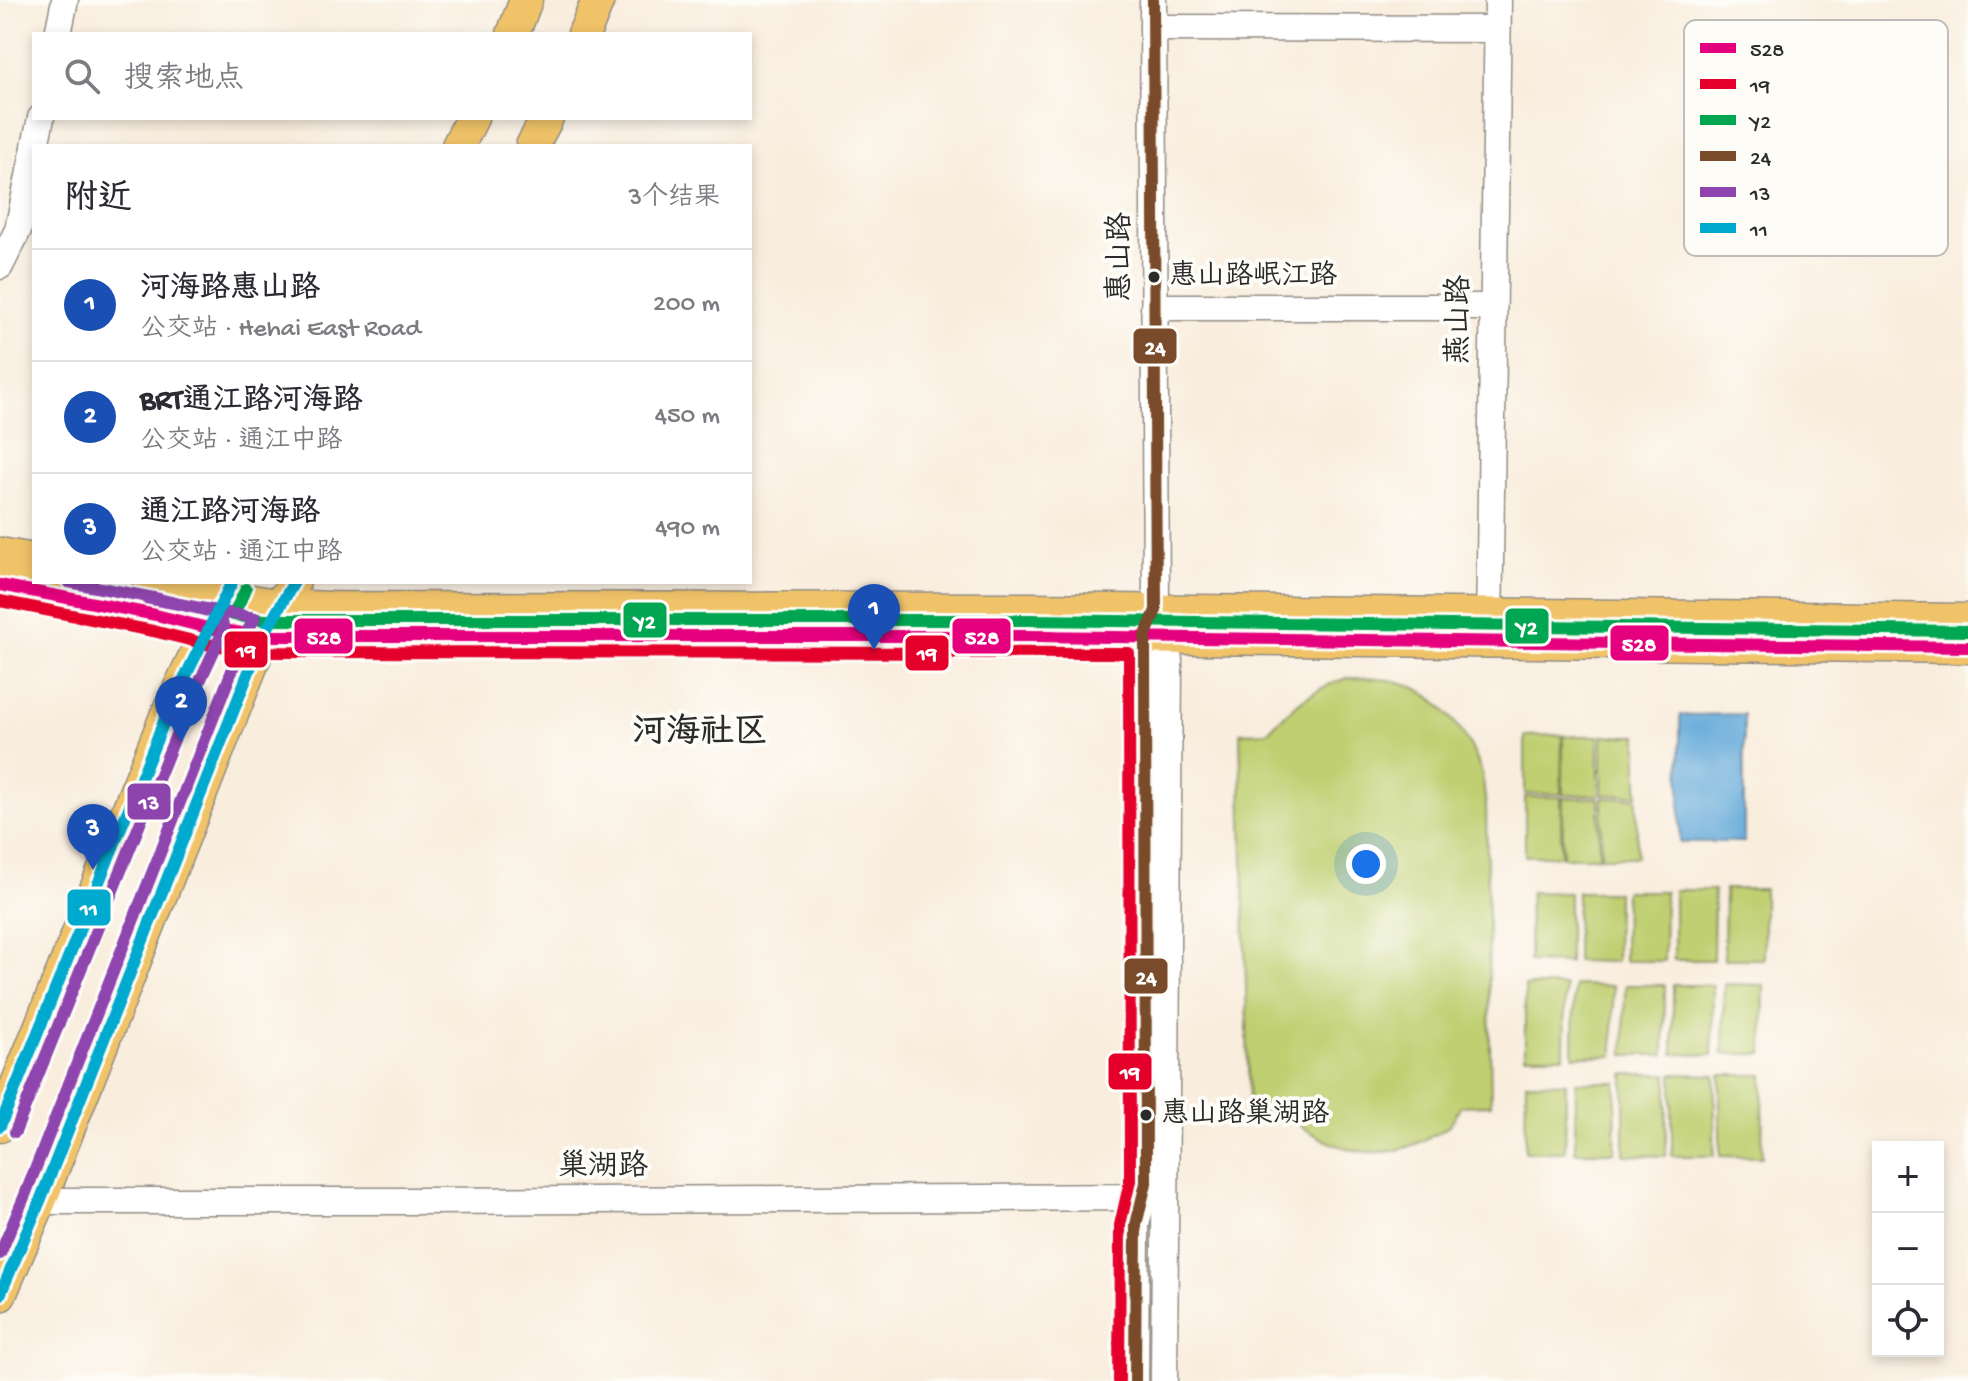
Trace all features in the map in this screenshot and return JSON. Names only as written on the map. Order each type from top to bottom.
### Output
[{"type":"main road","points":[[514,32],[526,0]]},
{"type":"main road","points":[[585,32],[598,0]]},
{"type":"main road","points":[[459,144],[471,120]]},
{"type":"main road","points":[[533,144],[546,120]]},
{"type":"main road","points":[[0,554],[32,560]]},
{"type":"main road","points":[[172,584],[287,594],[333,608],[1156,628]]},
{"type":"main road","points":[[0,585],[208,628],[263,636],[1489,628],[1968,620]]},
{"type":"main road","points":[[0,1126],[167,714],[228,589]]},
{"type":"main road","points":[[0,1295],[263,636],[287,594]]},
{"type":"main road","points":[[1489,628],[1968,647]]},
{"type":"street","points":[[58,32],[65,0]]},
{"type":"street","name":"惠山路","points":[[1153,0],[1156,628],[1146,1183],[1154,1197],[1164,1381]]},
{"type":"street","name":"燕山路","points":[[1489,628],[1498,0]]},
{"type":"street","points":[[1153,28],[1497,29]]},
{"type":"street","points":[[36,144],[41,120]]},
{"type":"street","points":[[0,266],[18,230],[32,163]]},
{"type":"street","points":[[1154,307],[1493,307]]},
{"type":"street","name":"惠山路","points":[[1135,1381],[1136,1225],[1154,1197]]},
{"type":"street","name":"巢湖路","points":[[40,1201],[1154,1197]]},
{"type":"green space","points":[[1347,678],[1403,683],[1416,688],[1441,707],[1462,732],[1477,760],[1486,805],[1491,1105],[1461,1106],[1441,1131],[1401,1149],[1383,1152],[1365,1152],[1330,1142],[1282,1112],[1249,1113],[1240,733],[1268,732],[1303,699]]},
{"type":"green space","points":[[1562,735],[1561,794],[1525,794],[1525,736]]},
{"type":"green space","points":[[1563,736],[1599,736],[1599,795],[1563,795]]},
{"type":"green space","points":[[1602,736],[1638,736],[1638,795],[1602,795]]},
{"type":"green space","points":[[1525,797],[1561,797],[1561,856],[1525,856]]},
{"type":"green space","points":[[1563,798],[1599,798],[1599,857],[1563,857]]},
{"type":"green space","points":[[1602,798],[1637,798],[1637,857],[1601,857]]},
{"type":"green space","points":[[1725,889],[1764,889],[1764,959],[1724,959]]},
{"type":"green space","points":[[1674,890],[1714,890],[1713,960],[1674,960]]},
{"type":"green space","points":[[1625,891],[1665,891],[1664,961],[1624,961]]},
{"type":"green space","points":[[1530,892],[1569,893],[1569,963],[1529,962]]},
{"type":"green space","points":[[1577,892],[1617,892],[1616,962],[1576,961]]},
{"type":"green space","points":[[1724,984],[1764,985],[1763,1054],[1723,1054]]},
{"type":"green space","points":[[1574,985],[1613,986],[1613,1056],[1573,1056]]},
{"type":"green space","points":[[1625,985],[1665,985],[1664,1055],[1624,1055]]},
{"type":"green space","points":[[1673,985],[1713,985],[1712,1055],[1673,1054]]},
{"type":"green space","points":[[1525,986],[1565,986],[1564,1056],[1525,1056]]},
{"type":"green space","points":[[1624,1074],[1667,1074],[1666,1156],[1624,1155]]},
{"type":"green space","points":[[1672,1074],[1715,1075],[1714,1156],[1672,1156]]},
{"type":"green space","points":[[1720,1075],[1763,1075],[1762,1157],[1720,1156]]},
{"type":"green space","points":[[1526,1082],[1566,1083],[1565,1152],[1525,1152]]},
{"type":"green space","points":[[1576,1082],[1616,1082],[1615,1152],[1575,1152]]},
{"type":"water","points":[[1744,714],[1744,842],[1680,842],[1680,715]]},
{"type":"transit line","name":"24","points":[[1135,1381],[1136,1225],[1146,1183],[1145,637],[1156,610],[1153,0]]},
{"type":"transit line","name":"13","points":[[15,1132],[182,720],[224,629],[221,618],[212,612],[80,584]]},
{"type":"transit line","name":"11","points":[[0,1126],[167,714],[231,584]]},
{"type":"transit line","name":"11","points":[[0,1295],[263,636],[293,584]]},
{"type":"transit line","name":"528","points":[[0,585],[208,628],[263,636],[1029,636],[1968,647]]},
{"type":"transit line","name":"Y2","points":[[246,589],[233,615],[264,620],[1029,620],[1968,631]]},
{"type":"transit line","name":"13","points":[[0,1254],[255,618],[146,598]]},
{"type":"transit line","name":"19","points":[[0,601],[206,644],[263,652],[1129,653],[1130,1181],[1120,1225],[1119,1381]]},
{"type":"place","name":"惠山路岷江路","points":[[1154,277]]},
{"type":"place","name":"河海路惠山路","points":[[874,650]]},
{"type":"place","name":"BRT通江路河海路","points":[[181,742]]},
{"type":"place","name":"通江路河海路","points":[[93,870]]},
{"type":"place","name":"惠山路巢湖路","points":[[1146,1115]]},
{"type":"district","name":"河海社区","points":[[700,735]]}]
